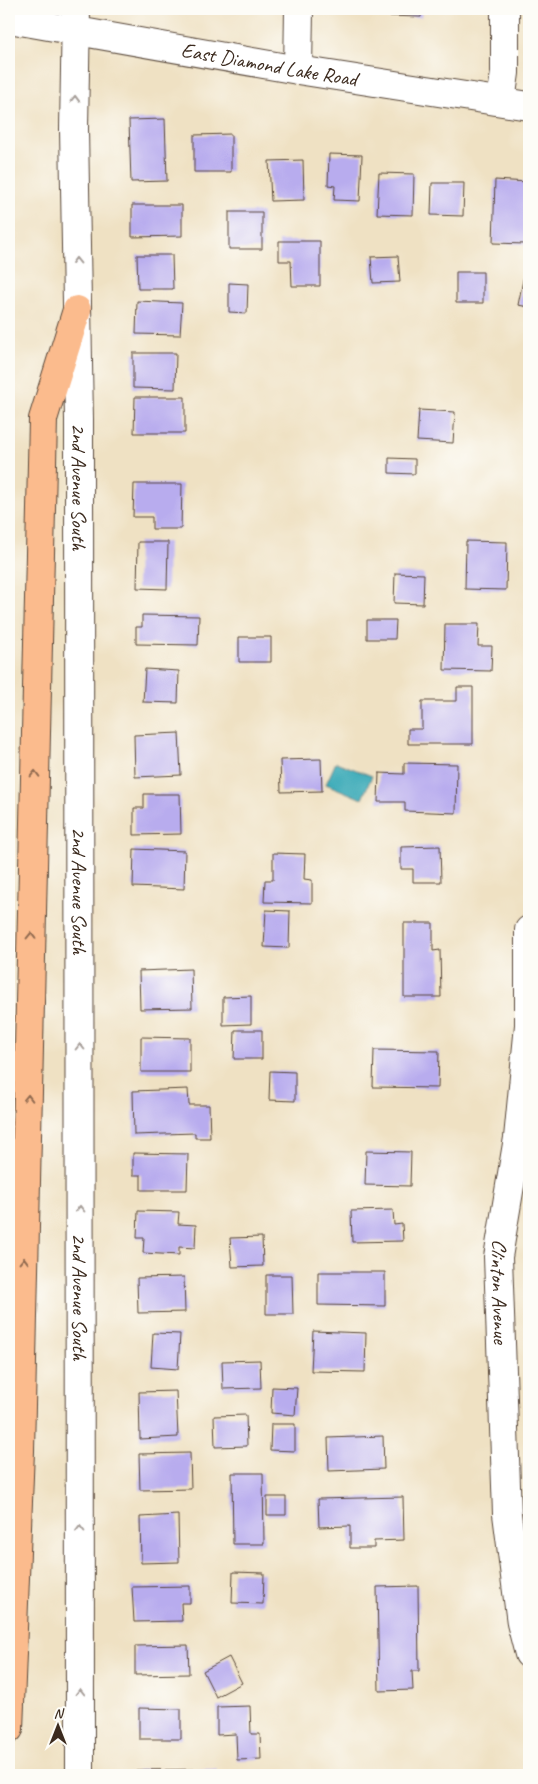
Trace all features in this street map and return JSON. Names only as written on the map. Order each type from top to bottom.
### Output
[{"type":"highway","points":[[9,1729],[20,1451],[43,418],[77,310]]},
{"type":"street","points":[[298,9],[298,70]]},
{"type":"street","points":[[501,101],[505,73],[505,9]]},
{"type":"street","name":"East Diamond Lake Road","points":[[9,19],[46,26],[76,20],[298,70],[529,106]]},
{"type":"street","name":"2nd Avenue South","points":[[76,20],[74,129],[80,420],[80,1775]]},
{"type":"street","name":"Clinton Avenue","points":[[529,930],[528,1034],[518,1138],[498,1257],[506,1514],[521,1623],[529,1654]]},
{"type":"water","points":[[336,762],[372,776],[362,799],[326,784]]},
{"type":"building","points":[[384,9],[422,9],[421,17],[384,16]]},
{"type":"building","points":[[165,119],[167,181],[131,182],[129,120]]},
{"type":"building","points":[[231,134],[231,172],[194,172],[194,135]]},
{"type":"building","points":[[329,154],[362,155],[360,201],[334,200],[335,186],[328,185]]},
{"type":"building","points":[[303,160],[304,200],[271,201],[269,161]]},
{"type":"building","points":[[379,173],[414,174],[413,215],[377,214]]},
{"type":"building","points":[[495,180],[528,182],[526,244],[493,243]]},
{"type":"building","points":[[432,183],[464,183],[463,216],[431,215]]},
{"type":"building","points":[[132,205],[182,205],[182,236],[132,237]]},
{"type":"building","points":[[229,212],[262,212],[262,249],[229,249]]},
{"type":"building","points":[[279,241],[320,241],[320,286],[292,286],[291,261],[279,261]]},
{"type":"building","points":[[137,255],[172,255],[173,289],[138,289]]},
{"type":"building","points":[[398,256],[400,282],[373,283],[371,257]]},
{"type":"building","points":[[456,272],[483,272],[483,303],[456,303]]},
{"type":"building","points":[[524,275],[529,276],[529,307],[518,305]]},
{"type":"building","points":[[229,283],[248,284],[247,313],[229,312]]},
{"type":"building","points":[[137,301],[182,303],[180,335],[136,334]]},
{"type":"building","points":[[133,353],[176,353],[175,389],[133,388]]},
{"type":"building","points":[[135,397],[185,397],[185,433],[134,433]]},
{"type":"building","points":[[419,410],[455,412],[453,443],[417,441]]},
{"type":"building","points":[[389,458],[415,459],[415,474],[389,473]]},
{"type":"building","points":[[134,484],[182,484],[181,529],[152,529],[152,517],[133,517]]},
{"type":"building","points":[[466,541],[507,542],[506,590],[465,589]]},
{"type":"building","points":[[138,542],[168,542],[167,589],[137,588]]},
{"type":"building","points":[[395,573],[424,574],[423,604],[394,603]]},
{"type":"building","points":[[142,615],[199,616],[198,645],[136,644],[136,627],[142,627]]},
{"type":"building","points":[[367,620],[396,620],[395,639],[367,639]]},
{"type":"building","points":[[445,624],[479,624],[478,646],[492,646],[491,671],[444,670]]},
{"type":"building","points":[[239,637],[271,637],[271,662],[239,662]]},
{"type":"building","points":[[145,669],[179,671],[178,703],[143,702]]},
{"type":"building","points":[[457,687],[473,687],[473,744],[408,744],[408,729],[422,729],[422,701],[457,701]]},
{"type":"building","points":[[179,733],[181,775],[135,777],[134,735]]},
{"type":"building","points":[[321,759],[322,791],[281,792],[280,760]]},
{"type":"building","points":[[404,763],[457,764],[456,813],[405,811],[405,802],[378,802],[379,773],[404,774]]},
{"type":"building","points":[[144,794],[180,794],[181,834],[134,835],[134,808],[144,808]]},
{"type":"building","points":[[440,846],[441,882],[413,882],[413,869],[401,869],[401,847]]},
{"type":"building","points":[[134,849],[185,851],[184,889],[133,887]]},
{"type":"building","points":[[273,853],[305,854],[304,879],[312,880],[312,903],[264,902],[265,880],[273,880]]},
{"type":"building","points":[[266,910],[290,911],[289,948],[264,947]]},
{"type":"building","points":[[404,923],[433,923],[433,951],[440,950],[441,997],[404,997]]},
{"type":"building","points":[[191,969],[192,1008],[140,1009],[139,971]]},
{"type":"building","points":[[251,996],[251,1024],[223,1025],[223,997]]},
{"type":"building","points":[[235,1030],[262,1030],[262,1059],[234,1059]]},
{"type":"building","points":[[141,1037],[190,1038],[190,1072],[141,1072]]},
{"type":"building","points":[[374,1050],[439,1051],[438,1088],[373,1087]]},
{"type":"building","points":[[270,1071],[295,1072],[295,1101],[269,1100]]},
{"type":"building","points":[[188,1089],[189,1105],[209,1105],[210,1138],[195,1138],[195,1133],[134,1135],[133,1091]]},
{"type":"building","points":[[366,1151],[411,1152],[410,1186],[365,1185]]},
{"type":"building","points":[[133,1153],[188,1154],[187,1190],[141,1190],[141,1175],[133,1175]]},
{"type":"building","points":[[393,1210],[394,1225],[402,1224],[403,1241],[352,1242],[351,1211]]},
{"type":"building","points":[[138,1211],[179,1212],[178,1224],[196,1225],[195,1248],[179,1247],[179,1255],[143,1253],[144,1238],[137,1238]]},
{"type":"building","points":[[262,1237],[263,1266],[232,1267],[230,1238]]},
{"type":"building","points":[[318,1272],[385,1272],[385,1306],[318,1305]]},
{"type":"building","points":[[266,1275],[292,1275],[293,1314],[266,1314]]},
{"type":"building","points":[[184,1277],[185,1312],[138,1313],[137,1278]]},
{"type":"building","points":[[313,1331],[366,1333],[365,1372],[311,1371]]},
{"type":"building","points":[[153,1333],[180,1334],[178,1369],[151,1367]]},
{"type":"building","points":[[260,1360],[261,1388],[223,1389],[222,1361]]},
{"type":"building","points":[[272,1387],[297,1388],[295,1415],[271,1413]]},
{"type":"building","points":[[176,1391],[178,1437],[140,1439],[139,1392]]},
{"type":"building","points":[[246,1415],[247,1446],[215,1447],[214,1416]]},
{"type":"building","points":[[271,1424],[295,1424],[295,1451],[270,1450]]},
{"type":"building","points":[[383,1436],[384,1469],[329,1471],[328,1438]]},
{"type":"building","points":[[190,1453],[191,1489],[140,1490],[139,1454]]},
{"type":"building","points":[[232,1473],[263,1473],[264,1544],[233,1544]]},
{"type":"building","points":[[267,1497],[286,1497],[286,1515],[267,1515]]},
{"type":"building","points":[[403,1497],[404,1540],[374,1541],[374,1548],[350,1548],[350,1526],[319,1527],[318,1499]]},
{"type":"building","points":[[178,1515],[179,1562],[141,1563],[140,1517]]},
{"type":"building","points":[[233,1572],[264,1573],[263,1604],[232,1603]]},
{"type":"building","points":[[190,1586],[190,1603],[181,1603],[182,1621],[134,1622],[132,1587]]},
{"type":"building","points":[[418,1586],[419,1671],[412,1671],[413,1690],[379,1691],[377,1587]]},
{"type":"building","points":[[188,1645],[189,1674],[135,1675],[135,1646]]},
{"type":"building","points":[[229,1657],[242,1683],[216,1697],[203,1671]]},
{"type":"building","points":[[250,1706],[251,1734],[260,1734],[261,1759],[237,1760],[236,1734],[217,1735],[217,1707]]},
{"type":"building","points":[[139,1708],[181,1709],[181,1739],[139,1739]]},
{"type":"building","points":[[216,1769],[217,1775],[137,1775],[137,1770]]}]
